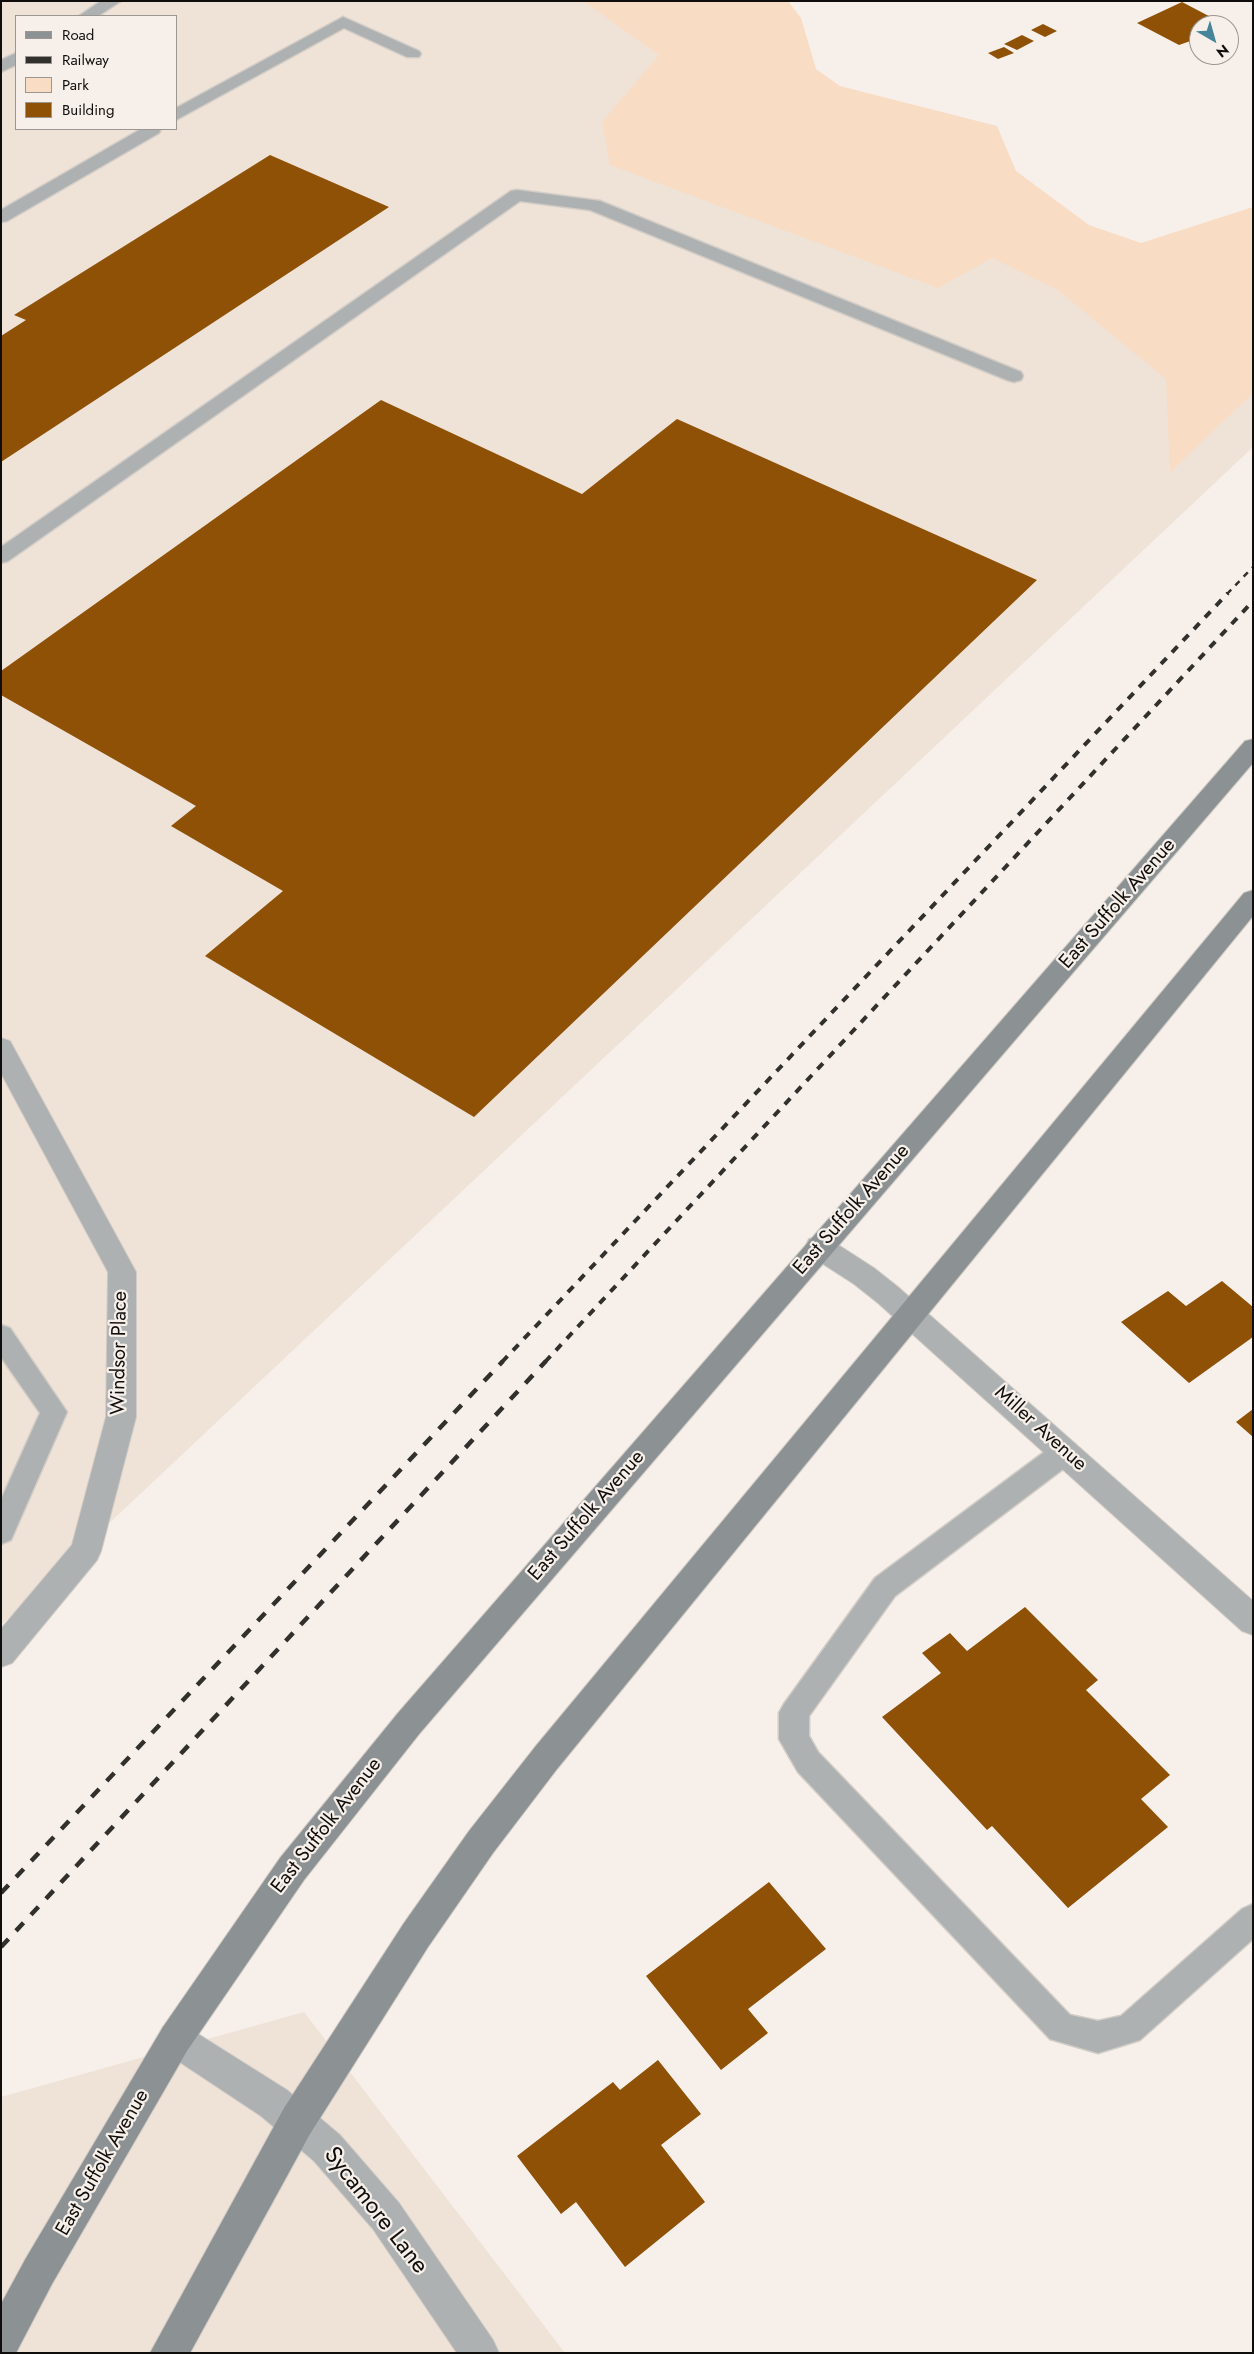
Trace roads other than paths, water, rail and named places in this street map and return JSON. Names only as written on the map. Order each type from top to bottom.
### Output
[{"type":"main road","name":"East Suffolk Avenue","points":[[1,2343],[39,2271],[175,2039],[292,1868],[409,1723],[1253,747]]},
{"type":"main road","points":[[169,2353],[297,2121],[416,1935],[481,1842],[546,1758],[1253,899]]},
{"type":"street","name":"Windsor Place","points":[[1,1048],[122,1272],[121,1417],[86,1551],[1,1653]]},
{"type":"street","name":"Miller Avenue","points":[[819,1247],[864,1276],[910,1314],[1253,1621]]},
{"type":"street","name":"Sycamore Lane","points":[[175,2039],[245,2083],[297,2121],[348,2170],[386,2216],[480,2353]]},
{"type":"lane","points":[[89,15],[112,1]]},
{"type":"lane","points":[[178,114],[343,22],[413,54]]},
{"type":"lane","points":[[1,66],[15,59]]},
{"type":"lane","points":[[1,217],[151,130]]},
{"type":"lane","points":[[1,557],[517,195],[594,205],[1014,376]]},
{"type":"lane","points":[[1,1336],[54,1412],[1,1532]]},
{"type":"lane","points":[[1065,1452],[885,1587],[794,1713],[794,1738],[808,1762],[1061,2028],[1098,2037],[1129,2029],[1253,1919]]},
{"type":"railway","points":[[1227,594],[1253,567]]},
{"type":"railway","points":[[502,1362],[1228,593]]},
{"type":"railway","points":[[545,1362],[1253,601]]},
{"type":"railway","points":[[1,1893],[503,1361]]},
{"type":"railway","points":[[1,1947],[546,1361]]}]
